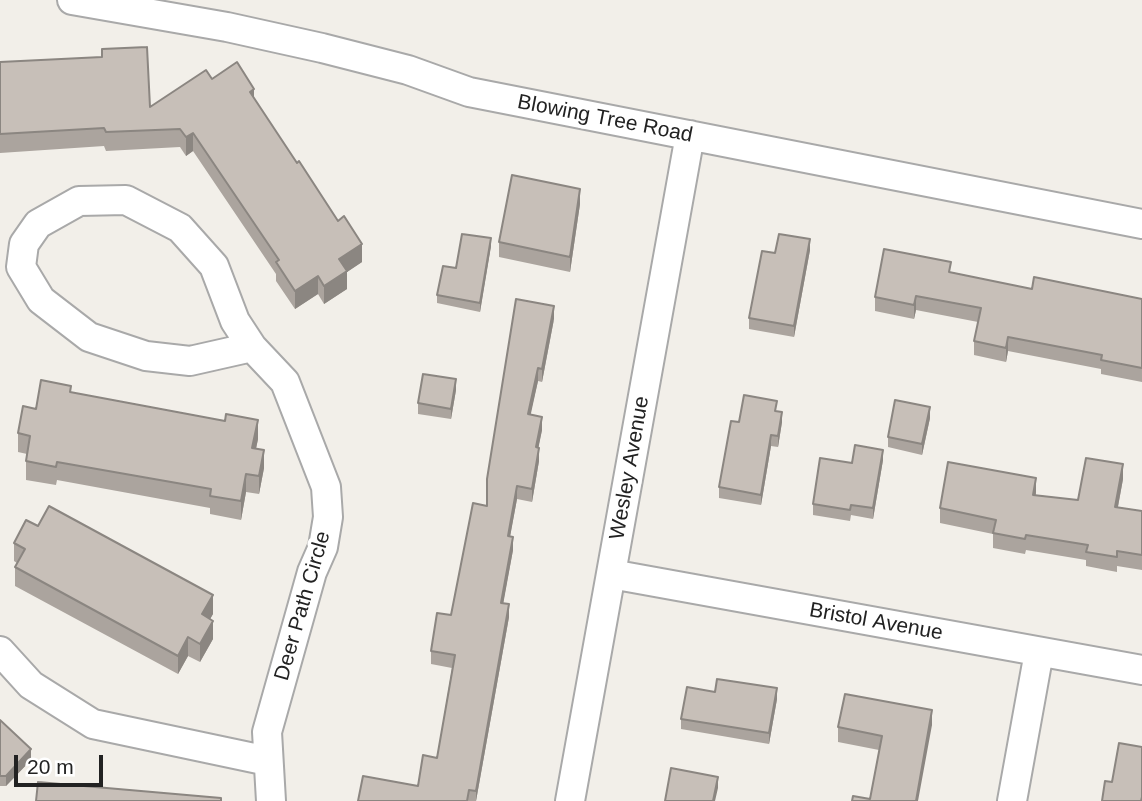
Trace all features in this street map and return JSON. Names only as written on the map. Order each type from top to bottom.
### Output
[{"type":"street","name":"Blowing Tree Road","points":[[72,0],[227,27],[408,70],[469,92],[1142,224]]},
{"type":"street","name":"Wesley Avenue","points":[[570,801],[690,135]]},
{"type":"street","name":"Deer Path Circle","points":[[252,346],[190,361],[146,356],[89,337],[41,300],[21,267],[24,244],[38,224],[79,201],[126,200],[180,228],[214,266],[235,321],[252,346],[285,382],[326,488],[328,517],[323,547],[312,572],[267,732],[271,801]]},
{"type":"street","name":"Bristol Avenue","points":[[611,574],[1142,670]]},
{"type":"street","points":[[0,651],[31,685],[93,724],[268,761]]},
{"type":"street","points":[[1013,801],[1040,652]]},
{"type":"building","points":[[147,47],[150,107],[206,70],[212,79],[237,62],[254,89],[250,92],[297,163],[299,161],[338,221],[344,216],[362,244],[339,259],[347,271],[324,286],[318,276],[295,291],[276,262],[279,260],[193,133],[186,137],[180,129],[106,132],[104,128],[0,134],[0,62],[102,57],[102,49]]},
{"type":"building","points":[[512,175],[580,189],[570,257],[499,242]]},
{"type":"building","points":[[462,234],[491,238],[480,303],[437,295],[443,266],[456,268]]},
{"type":"building","points":[[779,234],[810,239],[794,326],[749,318],[762,251],[775,253]]},
{"type":"building","points":[[884,249],[951,262],[949,272],[1032,289],[1034,277],[1142,299],[1142,368],[1101,360],[1102,355],[1008,337],[1006,348],[974,341],[981,308],[916,296],[914,305],[875,297]]},
{"type":"building","points":[[516,299],[554,306],[542,369],[538,368],[528,414],[542,417],[532,489],[517,486],[508,536],[513,537],[501,603],[509,604],[476,791],[469,790],[467,801],[358,801],[363,776],[418,786],[423,755],[437,758],[455,655],[431,651],[437,613],[451,615],[473,503],[487,506],[487,479]]},
{"type":"building","points":[[423,374],[456,379],[451,409],[418,403]]},
{"type":"building","points":[[41,380],[71,386],[70,392],[225,421],[226,414],[258,420],[252,448],[264,450],[259,476],[246,474],[241,501],[210,496],[211,489],[57,462],[56,467],[26,461],[30,436],[18,433],[23,406],[36,409]]},
{"type":"building","points":[[744,395],[777,401],[775,411],[782,412],[778,436],[771,435],[761,495],[719,487],[731,421],[739,422]]},
{"type":"building","points":[[895,400],[930,407],[922,444],[888,437]]},
{"type":"building","points":[[855,445],[883,450],[873,508],[851,505],[850,510],[813,504],[820,458],[852,463]]},
{"type":"building","points":[[1086,458],[1123,464],[1115,507],[1142,511],[1142,555],[1117,551],[1117,557],[1086,552],[1088,545],[1026,535],[1025,539],[993,533],[996,520],[940,508],[948,462],[1036,478],[1033,495],[1078,500]]},
{"type":"building","points":[[49,506],[213,595],[202,614],[213,621],[200,644],[188,637],[178,656],[15,567],[25,549],[14,543],[26,520],[38,526]]},
{"type":"building","points":[[717,679],[777,688],[769,733],[681,719],[687,687],[715,692]]},
{"type":"building","points":[[845,694],[932,710],[916,801],[852,801],[853,796],[870,799],[882,736],[838,727]]},
{"type":"building","points":[[0,720],[31,749],[6,776],[0,776]]},
{"type":"building","points":[[1119,743],[1142,747],[1141,801],[1102,801],[1105,781],[1112,782]]},
{"type":"building","points":[[671,768],[718,777],[713,801],[665,801]]},
{"type":"building","points":[[38,782],[221,798],[221,801],[36,801]]}]
